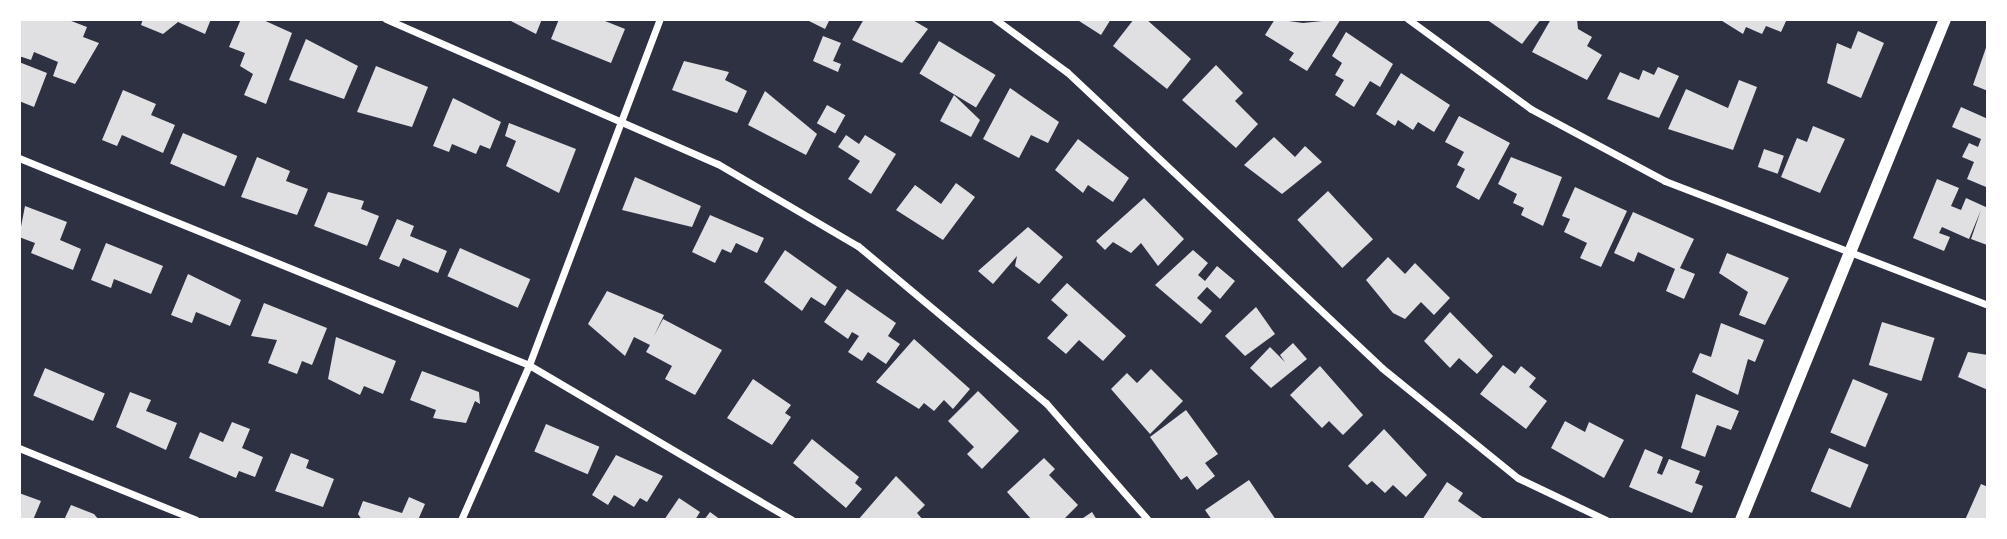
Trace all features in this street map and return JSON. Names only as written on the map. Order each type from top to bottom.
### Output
[{"type":"street","points":[[386,19],[620,118],[718,164],[903,278],[1046,403],[1148,520]]},
{"type":"street","points":[[461,520],[529,365],[620,118],[660,19]]},
{"type":"street","points":[[995,19],[1067,72],[1382,368],[1518,478],[1606,520]]},
{"type":"street","points":[[1408,19],[1531,109],[1665,181],[1988,305]]},
{"type":"street","points":[[1741,520],[1945,19]]},
{"type":"street","points":[[19,158],[529,365],[792,520]]},
{"type":"street","points":[[19,448],[196,520]]},
{"type":"building","points":[[21,19],[66,19],[87,27],[83,37],[99,43],[75,84],[53,76],[58,62],[34,52],[31,60],[19,56]]},
{"type":"building","points":[[143,19],[211,19],[205,34],[178,22],[163,34],[141,25]]},
{"type":"building","points":[[241,19],[261,19],[292,33],[266,104],[244,95],[253,74],[240,66],[245,53],[229,47]]},
{"type":"building","points":[[507,19],[542,19],[536,34]]},
{"type":"building","points":[[559,19],[600,19],[625,29],[611,63],[551,39]]},
{"type":"building","points":[[805,19],[830,19],[825,29]]},
{"type":"building","points":[[864,19],[911,19],[928,29],[902,63],[852,40]]},
{"type":"building","points":[[1076,19],[1111,19],[1101,35]]},
{"type":"building","points":[[1134,19],[1146,19],[1191,59],[1167,89],[1113,46]]},
{"type":"building","points":[[1275,19],[1303,23],[1341,19],[1307,71],[1289,60],[1294,53],[1265,35]]},
{"type":"building","points":[[1486,19],[1541,19],[1522,44]]},
{"type":"building","points":[[1551,19],[1577,19],[1578,29],[1592,37],[1587,46],[1602,55],[1587,80],[1532,52]]},
{"type":"building","points":[[1719,19],[1787,19],[1781,32],[1766,26],[1762,34],[1746,27],[1743,34]]},
{"type":"building","points":[[1858,31],[1884,43],[1861,98],[1827,83],[1837,43],[1851,49]]},
{"type":"building","points":[[1346,32],[1393,64],[1380,87],[1370,81],[1354,107],[1335,95],[1344,80],[1335,75],[1342,63],[1332,56]]},
{"type":"building","points":[[823,36],[841,43],[833,61],[841,64],[838,72],[813,61]]},
{"type":"building","points":[[306,39],[358,66],[344,99],[289,80]]},
{"type":"building","points":[[939,41],[996,75],[976,108],[919,74]]},
{"type":"building","points":[[1988,42],[1988,91],[1973,85]]},
{"type":"building","points":[[684,61],[729,72],[725,80],[747,91],[737,113],[672,90]]},
{"type":"building","points":[[19,62],[47,73],[34,107],[19,101]]},
{"type":"building","points":[[1216,65],[1243,93],[1235,101],[1258,124],[1236,148],[1182,100]]},
{"type":"building","points":[[376,66],[428,87],[412,127],[357,112]]},
{"type":"building","points":[[1658,67],[1679,76],[1659,118],[1607,99],[1620,72],[1639,80],[1643,70],[1654,75]]},
{"type":"building","points":[[1401,73],[1450,105],[1434,132],[1418,122],[1413,130],[1398,120],[1395,126],[1376,114]]},
{"type":"building","points":[[1739,80],[1757,87],[1733,150],[1668,129],[1686,89],[1728,108]]},
{"type":"building","points":[[1010,88],[1059,122],[1048,143],[1031,135],[1019,158],[983,139]]},
{"type":"building","points":[[123,90],[156,104],[151,115],[175,125],[163,153],[122,135],[117,146],[102,140]]},
{"type":"building","points":[[765,91],[817,134],[806,155],[748,125]]},
{"type":"building","points":[[954,95],[980,120],[971,137],[940,121]]},
{"type":"building","points":[[453,98],[501,122],[490,149],[480,145],[476,154],[452,144],[449,152],[433,146]]},
{"type":"building","points":[[827,105],[845,115],[835,134],[817,123]]},
{"type":"building","points":[[1961,107],[1988,119],[1986,187],[1967,179],[1974,162],[1962,157],[1969,143],[1978,147],[1981,139],[1952,127]]},
{"type":"building","points":[[1459,116],[1510,143],[1479,200],[1456,187],[1465,169],[1457,165],[1464,152],[1445,142]]},
{"type":"building","points":[[509,123],[576,149],[559,193],[506,166],[516,141],[505,136]]},
{"type":"building","points":[[1813,126],[1845,139],[1820,193],[1781,177],[1797,138],[1807,142]]},
{"type":"building","points":[[183,133],[237,156],[224,186],[170,163]]},
{"type":"building","points":[[846,135],[859,144],[865,135],[896,154],[871,194],[848,179],[860,161],[838,147]]},
{"type":"building","points":[[1274,137],[1295,157],[1305,146],[1322,162],[1282,194],[1244,165]]},
{"type":"building","points":[[1078,139],[1129,178],[1113,202],[1088,185],[1083,193],[1055,170]]},
{"type":"building","points":[[1764,149],[1784,156],[1778,174],[1758,167]]},
{"type":"building","points":[[257,157],[290,171],[286,181],[308,189],[297,215],[241,197]]},
{"type":"building","points":[[1511,157],[1562,177],[1543,226],[1521,215],[1524,208],[1513,203],[1517,194],[1498,184]]},
{"type":"building","points":[[635,177],[701,206],[692,227],[622,210]]},
{"type":"building","points":[[1937,179],[1959,188],[1951,206],[1961,210],[1966,198],[1988,208],[1987,245],[1971,239],[1981,210],[1969,239],[1942,227],[1939,233],[1950,237],[1944,251],[1913,238]]},
{"type":"building","points":[[956,183],[975,197],[943,240],[896,210],[915,185],[941,204]]},
{"type":"building","points":[[1575,187],[1627,211],[1601,267],[1580,258],[1587,243],[1564,232],[1570,219],[1562,216]]},
{"type":"building","points":[[1328,191],[1373,239],[1342,268],[1297,220]]},
{"type":"building","points":[[328,192],[364,201],[361,209],[379,216],[367,246],[314,226]]},
{"type":"building","points":[[1144,198],[1184,239],[1158,266],[1141,243],[1131,253],[1113,242],[1105,250],[1096,241]]},
{"type":"building","points":[[25,206],[67,222],[60,240],[81,249],[73,270],[31,253],[35,243],[19,237]]},
{"type":"building","points":[[1633,212],[1694,239],[1680,268],[1695,274],[1684,299],[1666,291],[1675,269],[1638,252],[1634,262],[1614,253]]},
{"type":"building","points":[[710,215],[764,238],[757,253],[736,243],[731,253],[722,249],[715,263],[692,252]]},
{"type":"building","points":[[397,219],[414,226],[410,236],[447,251],[438,273],[403,258],[399,267],[379,259]]},
{"type":"building","points":[[1028,227],[1063,257],[1039,284],[1015,266],[1017,256],[993,284],[978,271]]},
{"type":"building","points":[[106,243],[163,266],[151,294],[114,279],[111,288],[91,280]]},
{"type":"building","points":[[460,248],[530,279],[518,308],[447,276]]},
{"type":"building","points":[[785,250],[837,287],[825,306],[811,297],[802,311],[764,282]]},
{"type":"building","points":[[1193,250],[1208,263],[1198,275],[1205,281],[1217,266],[1235,281],[1220,299],[1207,287],[1197,298],[1212,311],[1201,324],[1155,285]]},
{"type":"building","points":[[1727,253],[1789,278],[1765,325],[1739,315],[1748,292],[1719,273]]},
{"type":"building","points":[[1388,257],[1405,274],[1415,263],[1450,298],[1434,315],[1421,302],[1405,319],[1393,313],[1366,280]]},
{"type":"building","points":[[188,274],[241,300],[230,326],[196,312],[192,323],[171,315]]},
{"type":"building","points":[[1067,283],[1126,336],[1103,361],[1079,340],[1066,354],[1047,338],[1068,315],[1051,300]]},
{"type":"building","points":[[847,289],[896,323],[888,336],[900,344],[886,364],[868,352],[862,361],[848,352],[859,336],[852,332],[848,339],[824,322]]},
{"type":"building","points":[[607,291],[664,315],[654,336],[663,319],[722,350],[695,395],[665,379],[672,366],[646,352],[650,345],[634,337],[625,356],[588,324]]},
{"type":"building","points":[[264,303],[327,328],[312,365],[302,361],[297,374],[268,363],[277,340],[251,336]]},
{"type":"building","points":[[1256,307],[1275,334],[1245,356],[1225,336]]},
{"type":"building","points":[[1450,312],[1493,356],[1477,374],[1459,358],[1450,368],[1424,341]]},
{"type":"building","points":[[1882,322],[1935,338],[1921,381],[1869,365]]},
{"type":"building","points":[[1721,323],[1764,340],[1755,362],[1748,359],[1738,395],[1692,372],[1700,353],[1711,357]]},
{"type":"building","points":[[336,337],[396,361],[383,394],[364,386],[360,395],[328,379]]},
{"type":"building","points":[[914,339],[970,389],[953,409],[944,400],[934,411],[924,403],[919,409],[876,382]]},
{"type":"building","points":[[1293,343],[1307,359],[1271,388],[1250,368],[1270,347],[1285,362],[1280,355]]},
{"type":"building","points":[[1968,352],[1988,355],[1988,390],[1958,377]]},
{"type":"building","points":[[1503,365],[1515,374],[1521,366],[1536,378],[1529,387],[1547,401],[1526,429],[1480,394]]},
{"type":"building","points":[[1320,366],[1363,415],[1343,435],[1329,421],[1322,428],[1290,395]]},
{"type":"building","points":[[45,368],[105,393],[93,421],[33,396]]},
{"type":"building","points":[[1151,369],[1183,401],[1150,434],[1111,389],[1127,373],[1137,383]]},
{"type":"building","points":[[422,371],[479,392],[480,404],[475,401],[466,423],[433,418],[436,410],[410,400]]},
{"type":"building","points":[[753,379],[791,405],[785,413],[791,417],[772,445],[727,418]]},
{"type":"building","points":[[1853,379],[1888,394],[1865,447],[1830,432]]},
{"type":"building","points":[[978,391],[1019,431],[982,469],[967,454],[974,447],[948,421]]},
{"type":"building","points":[[130,392],[151,400],[146,411],[177,423],[166,450],[116,427]]},
{"type":"building","points":[[1696,394],[1739,411],[1731,430],[1717,425],[1705,457],[1681,448]]},
{"type":"building","points":[[1186,410],[1218,454],[1205,463],[1215,476],[1197,490],[1187,476],[1181,480],[1150,437]]},
{"type":"building","points":[[1565,421],[1585,432],[1589,422],[1624,440],[1604,478],[1551,448]]},
{"type":"building","points":[[232,422],[250,429],[242,448],[263,457],[255,477],[239,471],[236,478],[189,458],[200,432],[223,442]]},
{"type":"building","points":[[546,424],[599,447],[588,474],[534,452]]},
{"type":"building","points":[[1384,429],[1427,475],[1406,497],[1393,485],[1385,493],[1372,481],[1367,485],[1348,466]]},
{"type":"building","points":[[812,439],[859,477],[855,483],[862,489],[846,508],[793,463]]},
{"type":"building","points":[[1829,448],[1869,465],[1850,508],[1811,491]]},
{"type":"building","points":[[1645,449],[1663,457],[1657,473],[1662,475],[1669,459],[1700,471],[1695,483],[1703,486],[1692,513],[1629,487]]},
{"type":"building","points":[[291,453],[309,460],[306,468],[334,479],[323,507],[275,491]]},
{"type":"building","points":[[616,455],[663,476],[647,502],[640,498],[634,507],[614,495],[608,505],[592,495]]},
{"type":"building","points":[[1044,458],[1055,469],[1049,475],[1078,505],[1063,520],[1032,520],[1007,492]]},
{"type":"building","points":[[896,476],[925,505],[917,513],[923,520],[858,520]]},
{"type":"building","points":[[1249,480],[1276,520],[1212,520],[1205,510]]},
{"type":"building","points":[[1447,482],[1463,493],[1458,501],[1485,520],[1422,520]]},
{"type":"building","points":[[1981,484],[1988,487],[1988,520],[1965,520]]},
{"type":"building","points":[[19,493],[41,501],[33,520],[19,520]]},
{"type":"building","points":[[409,497],[425,504],[418,520],[362,520],[358,514],[363,501],[402,513]]},
{"type":"building","points":[[679,498],[700,512],[695,520],[664,520]]},
{"type":"building","points":[[71,505],[94,514],[99,520],[64,520]]},
{"type":"building","points":[[710,512],[721,520],[704,520]]},
{"type":"building","points":[[1092,512],[1097,520],[1080,520]]}]
